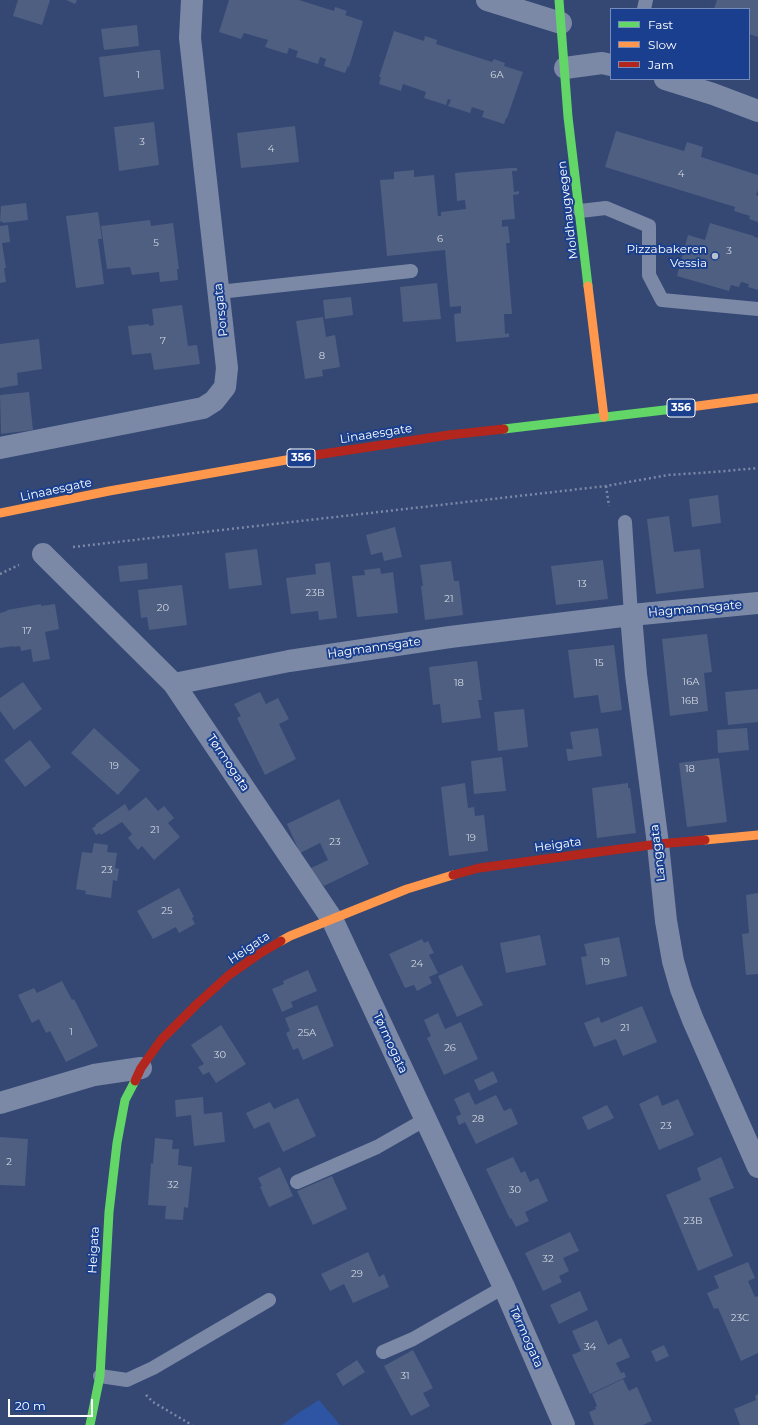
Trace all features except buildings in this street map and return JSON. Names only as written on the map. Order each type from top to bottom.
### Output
[{"type":"street","name":"Porsgata","points":[[1,447],[204,408],[214,401],[225,387],[227,368],[190,38],[192,0]]},
{"type":"street","points":[[487,0],[561,23]]},
{"type":"street","name":"Moldhaugvegen","points":[[559,0],[568,117],[604,417]]},
{"type":"street","points":[[565,68],[602,63],[610,65]]},
{"type":"street","points":[[668,80],[713,94],[758,111]]},
{"type":"street","name":"Linaaesgate","points":[[0,514],[109,491],[260,464],[449,435],[758,398]]},
{"type":"street","points":[[43,554],[174,684]]},
{"type":"street","name":"Hagmannsgate","points":[[174,684],[289,661],[450,637],[631,615],[758,603]]},
{"type":"street","name":"Langgata","points":[[631,615],[636,675],[658,844],[666,921],[674,961],[681,989],[693,1020],[758,1167]]},
{"type":"street","name":"Tørmogata","points":[[174,684],[332,919],[504,1287],[564,1425]]},
{"type":"street","name":"Heigata","points":[[90,1425],[100,1376],[109,1212],[117,1143],[125,1100],[141,1068],[161,1040],[197,1004],[229,976],[259,954],[290,936],[407,889],[479,868],[658,844],[758,835]]},
{"type":"street","points":[[0,1103],[94,1075],[141,1068]]},
{"type":"lane","points":[[580,211],[606,208],[648,226],[649,275],[662,300],[758,309]]},
{"type":"lane","points":[[219,292],[411,271]]},
{"type":"lane","name":"Langgata","points":[[625,522],[631,615]]},
{"type":"lane","points":[[297,1182],[377,1146],[426,1120]]},
{"type":"lane","points":[[383,1352],[413,1339],[504,1287]]},
{"type":"lane","points":[[100,1376],[127,1380],[153,1368],[269,1300]]},
{"type":"path","points":[[0,574],[43,554],[72,548],[606,486],[668,475],[758,468]]},
{"type":"path","points":[[127,1380],[153,1402],[192,1425]]},
{"type":"shaded area","points":[[319,1400],[340,1425],[282,1425],[297,1414]]},
{"type":"traffic: fast","points":[[559,0],[568,117],[588,286]]},
{"type":"traffic: fast","points":[[504,429],[690,407]]},
{"type":"traffic: fast","points":[[90,1425],[100,1376],[109,1212],[117,1143],[125,1100],[135,1081]]},
{"type":"traffic: slow","points":[[588,286],[604,417]]},
{"type":"traffic: slow","points":[[690,407],[758,398]]},
{"type":"traffic: slow","points":[[0,513],[109,491],[309,456]]},
{"type":"traffic: slow","points":[[705,840],[758,835]]},
{"type":"traffic: slow","points":[[281,941],[407,889],[453,875]]},
{"type":"traffic: jam","points":[[309,456],[449,435],[504,429]]},
{"type":"traffic: jam","points":[[453,875],[479,868],[658,844],[705,840]]},
{"type":"traffic: jam","points":[[135,1081],[141,1068],[161,1040],[197,1004],[229,975],[281,941]]},
{"type":"place","name":"Pizzabakeren Vessia","points":[[715,256]]}]
